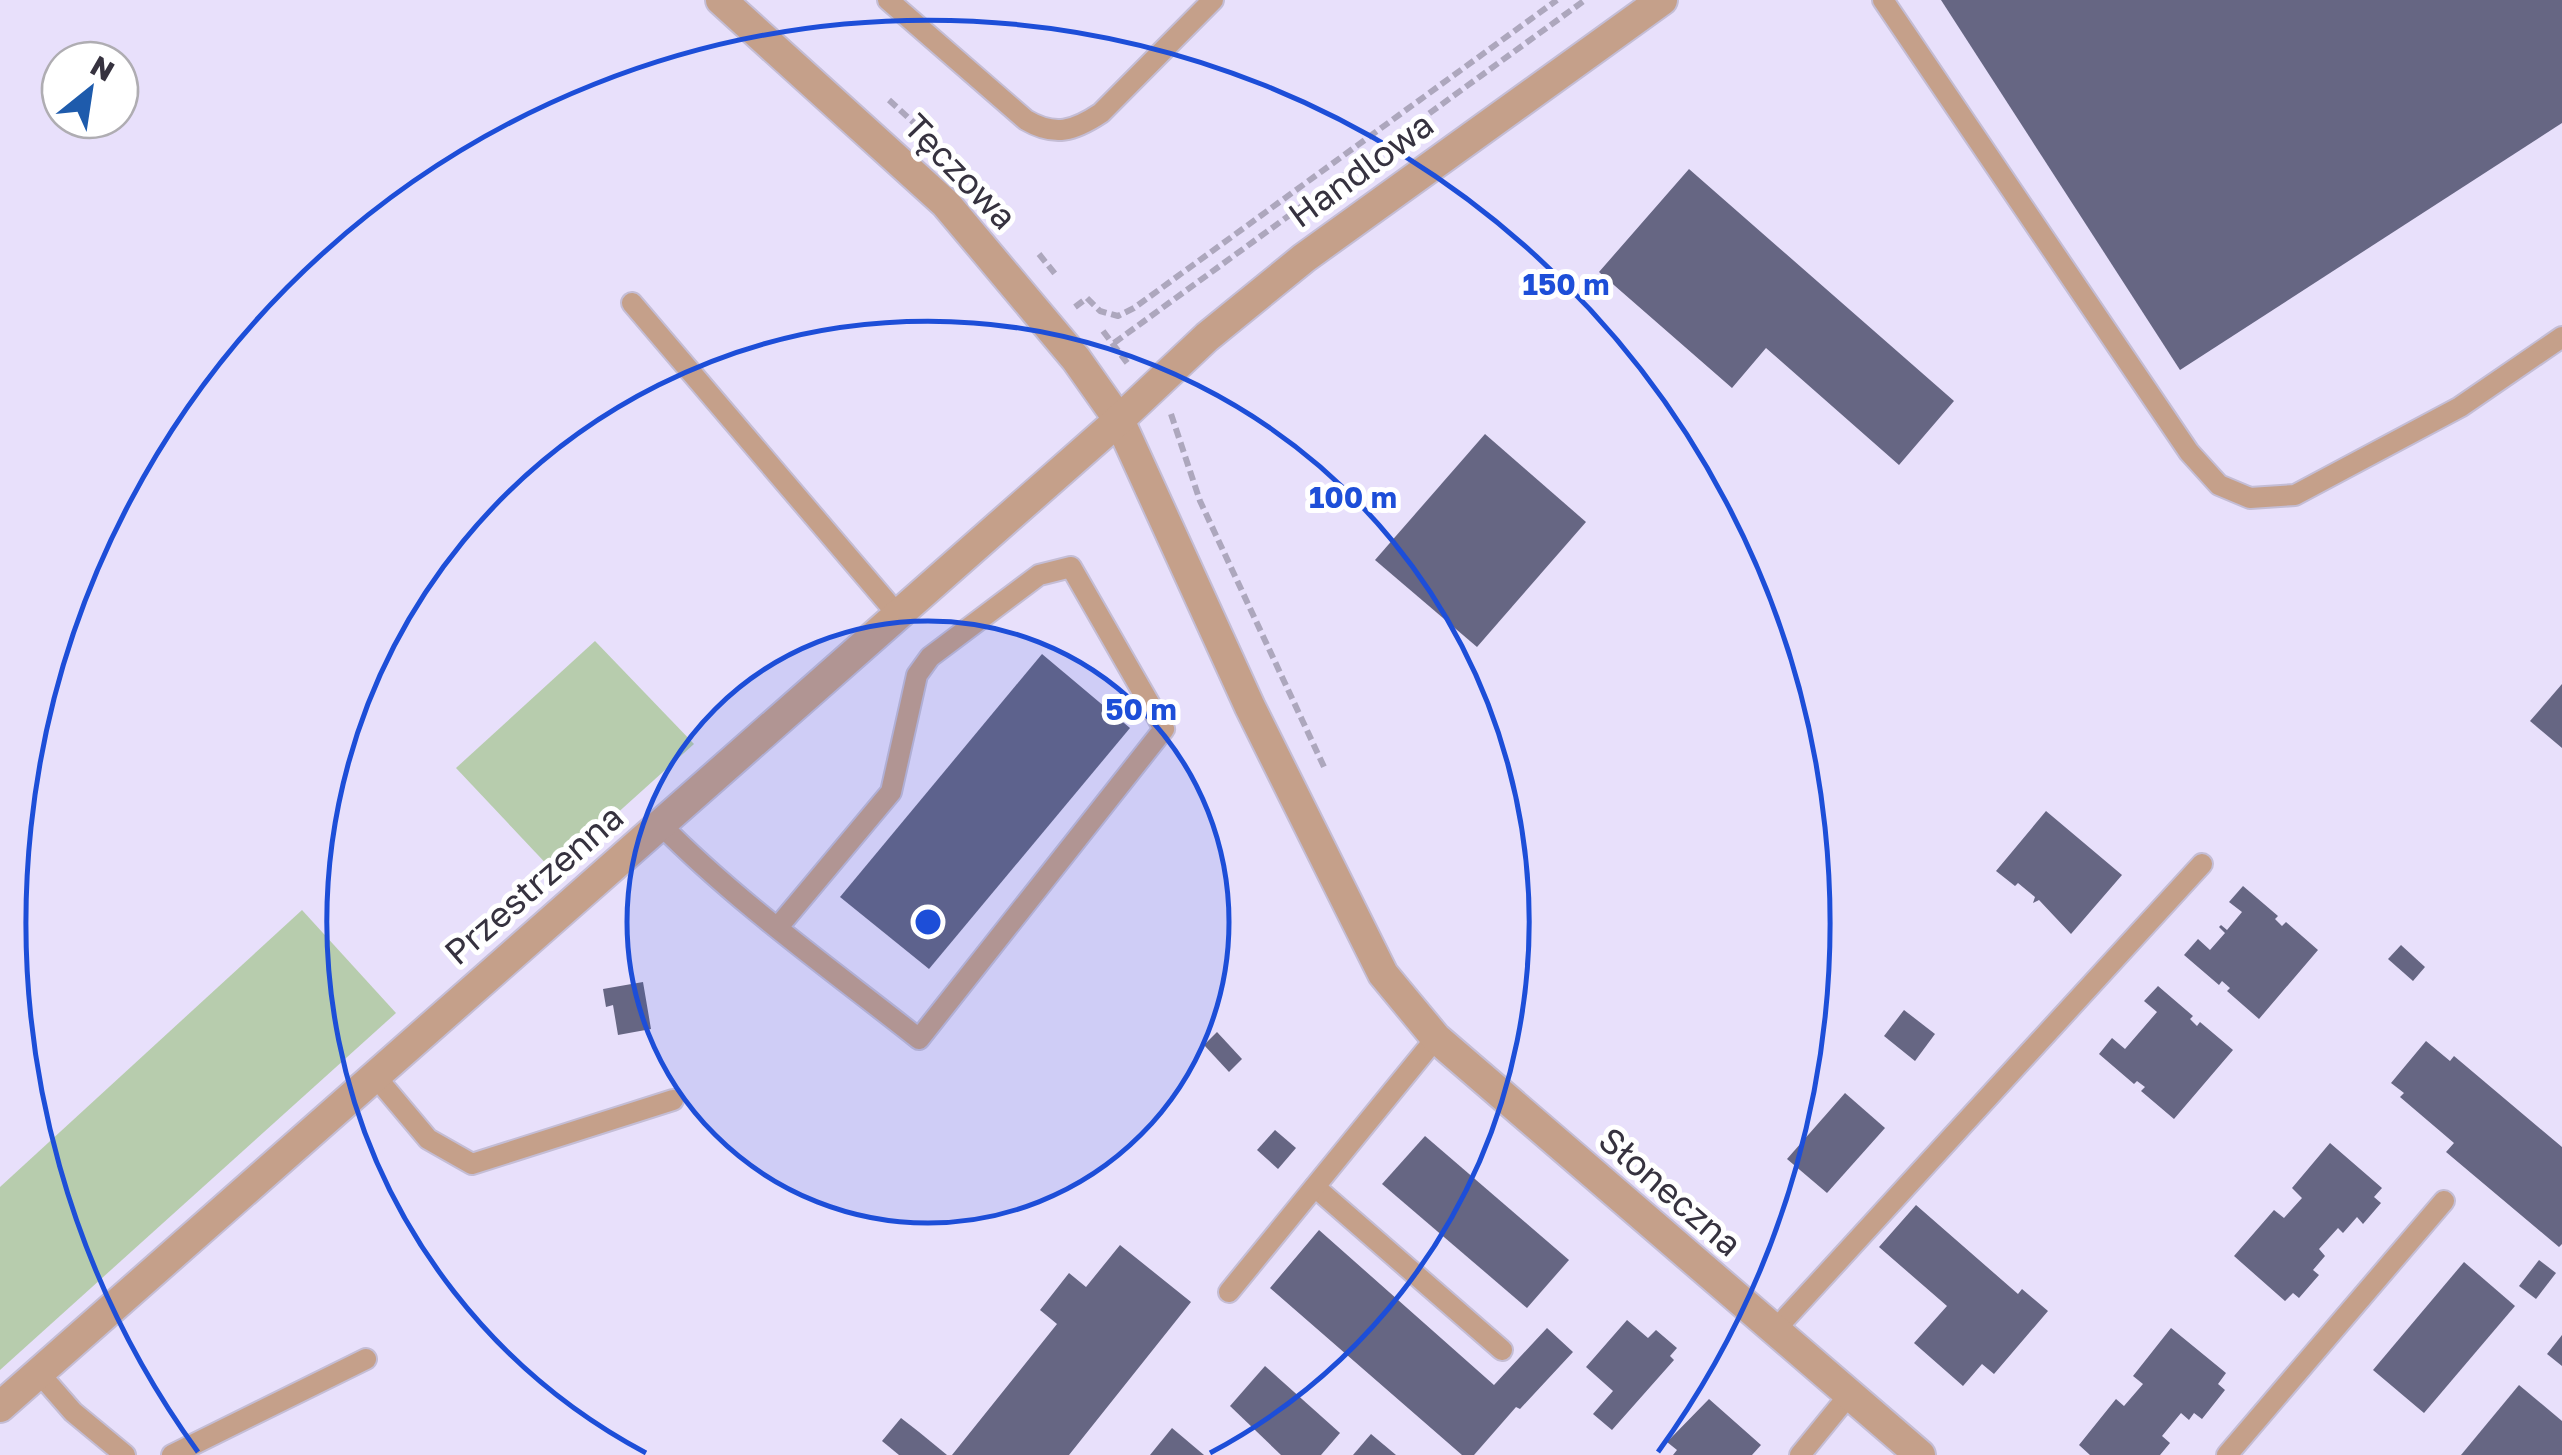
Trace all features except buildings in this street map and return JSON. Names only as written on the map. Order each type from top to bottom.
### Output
[{"type":"street","name":"Tęczowa","points":[[721,0],[946,204],[1076,359],[1118,420],[1250,707],[1383,974]]},
{"type":"street","name":"Handlowa","points":[[1118,420],[1208,337],[1304,258],[1662,0]]},
{"type":"street","name":"Przestrzenna","points":[[0,1407],[1118,420]]},
{"type":"street","name":"Słoneczna","points":[[1383,974],[1436,1038],[1920,1455]]},
{"type":"lane","points":[[888,0],[1026,120],[1041,129],[1062,132],[1101,113],[1213,0]]},
{"type":"lane","points":[[1882,0],[2189,452],[2219,484],[2250,498],[2295,494],[2460,407],[2562,337]]},
{"type":"lane","points":[[632,303],[898,615]]},
{"type":"lane","points":[[660,824],[699,864],[778,927],[919,1039],[1164,729],[1071,567],[1038,574],[930,657],[918,675],[890,792],[778,927]]},
{"type":"lane","points":[[1774,1331],[2202,864]]},
{"type":"lane","points":[[1229,1292],[1436,1038]]},
{"type":"lane","points":[[375,1076],[428,1139],[472,1164],[673,1100]]},
{"type":"lane","points":[[1315,1187],[1502,1350]]},
{"type":"lane","points":[[2227,1455],[2444,1202]]},
{"type":"lane","points":[[172,1455],[366,1360]]},
{"type":"lane","points":[[38,1373],[73,1412],[124,1455]]},
{"type":"lane","points":[[1800,1455],[1850,1395]]},
{"type":"path","points":[[1067,313],[1087,298],[1100,311],[1118,316],[1134,308],[1557,0]]},
{"type":"path","points":[[1114,344],[1585,0]]},
{"type":"path","points":[[1165,399],[1200,501],[1332,785]]},
{"type":"green space","points":[[595,641],[694,744],[553,871],[456,768]]},
{"type":"green space","points":[[302,910],[396,1013],[0,1370],[0,1187]]}]
